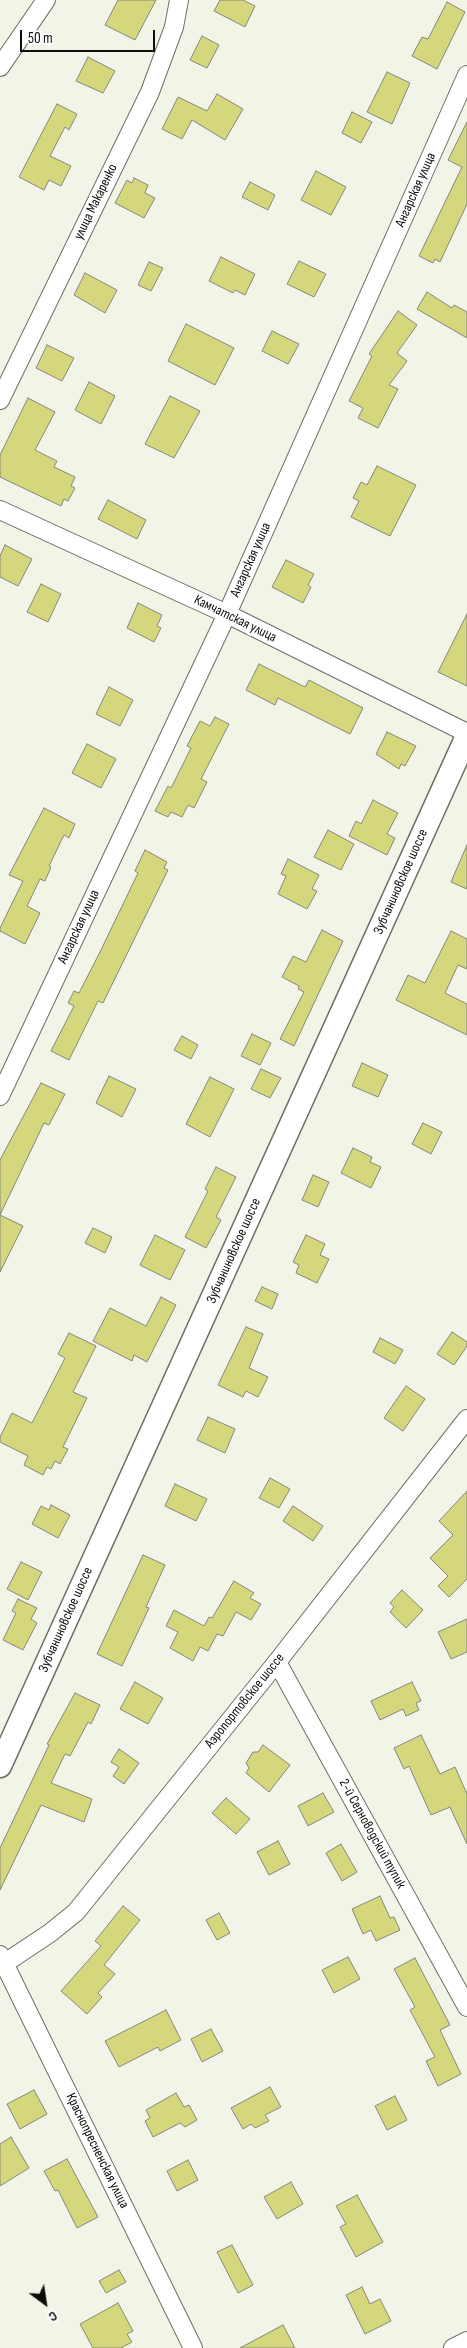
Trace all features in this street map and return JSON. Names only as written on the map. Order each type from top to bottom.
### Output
[{"type":"main road","name":"Зубчаниновское шоссе","points":[[0,1766],[467,734]]},
{"type":"street","points":[[0,68],[46,0]]},
{"type":"street","name":"улица Макаренко","points":[[0,400],[150,92],[174,27],[179,0]]},
{"type":"street","name":"Ангарская улица","points":[[0,1096],[227,614],[467,75]]},
{"type":"street","name":"Камчатская улица","points":[[0,510],[227,614],[467,734]]},
{"type":"street","name":"Аэропортовское шоссе","points":[[2,1959],[50,1933],[76,1912],[277,1662],[467,1420]]},
{"type":"street","name":"2-й Серноводский тупик","points":[[277,1662],[467,2007]]},
{"type":"street","name":"Краснопресненская улица","points":[[2,1959],[193,2348]]},
{"type":"street","points":[[453,2348],[467,2341]]},
{"type":"building","points":[[118,0],[156,0],[135,40],[105,25]]},
{"type":"building","points":[[220,0],[243,0],[255,6],[245,27],[214,11]]},
{"type":"building","points":[[447,2],[465,12],[437,69],[412,56],[422,37],[428,39]]},
{"type":"building","points":[[202,36],[219,45],[207,68],[190,60]]},
{"type":"building","points":[[88,57],[115,71],[103,93],[76,81]]},
{"type":"building","points":[[387,72],[410,83],[392,124],[367,112]]},
{"type":"building","points":[[217,94],[243,109],[225,140],[192,120],[182,139],[162,129],[178,97],[207,111]]},
{"type":"building","points":[[57,104],[77,114],[69,130],[65,127],[50,156],[71,166],[61,186],[49,180],[44,190],[19,177]]},
{"type":"building","points":[[352,112],[372,122],[361,143],[342,133]]},
{"type":"building","points":[[467,122],[467,204],[440,262],[435,259],[433,263],[419,256],[462,167],[448,160]]},
{"type":"building","points":[[316,171],[346,187],[331,215],[301,200]]},
{"type":"building","points":[[134,178],[148,185],[145,193],[155,198],[144,218],[115,203],[127,180],[132,183]]},
{"type":"building","points":[[250,182],[275,195],[268,210],[242,197]]},
{"type":"building","points":[[221,257],[255,274],[245,295],[235,290],[233,293],[209,281]]},
{"type":"building","points":[[299,261],[326,274],[314,297],[287,284]]},
{"type":"building","points":[[149,262],[163,268],[151,291],[138,285]]},
{"type":"building","points":[[85,273],[117,290],[105,313],[74,295]]},
{"type":"building","points":[[427,292],[452,308],[454,305],[467,312],[467,338],[417,309]]},
{"type":"building","points":[[398,311],[417,325],[397,353],[407,361],[389,385],[398,389],[378,428],[358,418],[363,408],[349,401],[372,356],[369,354]]},
{"type":"building","points":[[186,324],[234,348],[215,385],[168,361]]},
{"type":"building","points":[[272,331],[299,344],[288,364],[262,351]]},
{"type":"building","points":[[47,345],[74,358],[62,381],[36,368]]},
{"type":"building","points":[[89,382],[115,396],[101,424],[75,410]]},
{"type":"building","points":[[170,396],[200,411],[174,458],[145,444]]},
{"type":"building","points":[[28,398],[55,412],[35,450],[57,461],[54,467],[75,477],[71,486],[75,488],[68,501],[64,499],[61,506],[0,477],[0,455]]},
{"type":"building","points":[[377,466],[416,485],[390,536],[351,517],[359,501],[353,498],[361,482],[367,485]]},
{"type":"building","points":[[108,500],[146,520],[137,539],[98,519]]},
{"type":"building","points":[[5,545],[32,559],[18,586],[0,577],[0,556]]},
{"type":"building","points":[[286,560],[314,574],[308,585],[311,587],[303,603],[272,587]]},
{"type":"building","points":[[41,584],[61,594],[48,622],[27,612]]},
{"type":"building","points":[[138,603],[162,615],[157,626],[161,628],[154,642],[127,628]]},
{"type":"building","points":[[467,614],[467,686],[438,672]]},
{"type":"building","points":[[259,664],[305,687],[309,680],[363,708],[350,734],[278,698],[275,705],[246,690]]},
{"type":"building","points":[[109,687],[133,700],[120,726],[96,714]]},
{"type":"building","points":[[215,717],[229,724],[201,779],[207,782],[194,808],[188,805],[182,817],[171,812],[168,817],[155,811],[168,786],[171,788],[191,748],[187,746],[200,721],[210,726]]},
{"type":"building","points":[[387,732],[416,746],[405,766],[401,764],[399,769],[376,754]]},
{"type":"building","points":[[87,744],[116,759],[101,788],[72,773]]},
{"type":"building","points":[[373,800],[398,813],[387,834],[395,838],[387,855],[349,836],[356,821],[361,824]]},
{"type":"building","points":[[44,808],[75,824],[69,838],[64,835],[49,866],[51,867],[45,881],[40,879],[27,906],[40,913],[25,944],[0,931],[0,928],[23,881],[9,875]]},
{"type":"building","points":[[328,830],[354,844],[341,870],[314,857]]},
{"type":"building","points":[[467,845],[467,889],[451,882]]},
{"type":"building","points":[[145,850],[167,862],[164,868],[168,870],[103,1003],[98,1001],[69,1060],[51,1051],[74,1006],[68,1003],[74,991],[79,993],[100,952],[138,873],[135,871]]},
{"type":"building","points":[[288,859],[319,875],[312,889],[317,891],[307,909],[278,894],[286,876],[281,874]]},
{"type":"building","points":[[322,930],[343,941],[294,1046],[280,1039],[304,992],[298,989],[299,986],[282,977],[293,956],[306,962]]},
{"type":"building","points":[[451,931],[467,939],[467,969],[458,965],[445,993],[467,1004],[467,1035],[396,1000],[408,975],[425,983]]},
{"type":"building","points":[[252,1034],[271,1043],[260,1065],[241,1056]]},
{"type":"building","points":[[182,1036],[198,1045],[191,1059],[174,1050]]},
{"type":"building","points":[[362,1063],[388,1075],[378,1097],[352,1086]]},
{"type":"building","points":[[261,1069],[281,1078],[270,1098],[251,1089]]},
{"type":"building","points":[[109,1076],[136,1089],[122,1117],[96,1103]]},
{"type":"building","points":[[210,1077],[234,1089],[210,1137],[186,1124]]},
{"type":"building","points":[[41,1083],[65,1094],[49,1125],[44,1123],[0,1215],[0,1160]]},
{"type":"building","points":[[423,1123],[442,1132],[431,1154],[412,1144]]},
{"type":"building","points":[[353,1148],[372,1157],[370,1162],[381,1167],[371,1188],[341,1173]]},
{"type":"building","points":[[216,1167],[236,1177],[216,1217],[221,1220],[206,1248],[185,1237],[208,1191],[205,1189]]},
{"type":"building","points":[[313,1175],[329,1182],[318,1207],[302,1200]]},
{"type":"building","points":[[0,1215],[23,1226],[0,1272]]},
{"type":"building","points":[[93,1228],[112,1237],[105,1253],[85,1243]]},
{"type":"building","points":[[155,1235],[185,1250],[170,1280],[140,1265]]},
{"type":"building","points":[[306,1235],[325,1244],[320,1255],[329,1259],[317,1283],[296,1273],[299,1265],[293,1262]]},
{"type":"building","points":[[262,1287],[278,1294],[272,1309],[255,1301]]},
{"type":"building","points":[[161,1297],[176,1305],[147,1362],[134,1355],[132,1361],[93,1341],[110,1308],[146,1326]]},
{"type":"building","points":[[246,1327],[263,1334],[249,1368],[268,1377],[258,1397],[246,1391],[243,1397],[218,1385]]},
{"type":"building","points":[[452,1332],[467,1342],[467,1346],[454,1365],[437,1354]]},
{"type":"building","points":[[69,1333],[96,1346],[73,1392],[87,1398],[63,1447],[68,1449],[60,1464],[55,1461],[51,1469],[47,1467],[43,1475],[24,1465],[28,1456],[0,1442],[0,1437],[12,1413],[32,1423],[65,1358],[58,1354]]},
{"type":"building","points":[[380,1338],[403,1350],[395,1364],[373,1352]]},
{"type":"building","points":[[406,1386],[425,1399],[403,1431],[384,1418]]},
{"type":"building","points":[[208,1417],[235,1429],[225,1453],[197,1440]]},
{"type":"building","points":[[270,1478],[290,1489],[279,1508],[259,1498]]},
{"type":"building","points":[[175,1484],[207,1499],[196,1521],[165,1506]]},
{"type":"building","points":[[467,1491],[467,1579],[449,1597],[438,1586],[448,1576],[430,1558],[453,1535],[439,1521]]},
{"type":"building","points":[[51,1505],[70,1515],[58,1538],[32,1524],[41,1506],[49,1510]]},
{"type":"building","points":[[293,1506],[323,1526],[313,1541],[283,1521]]},
{"type":"building","points":[[143,1555],[165,1565],[146,1607],[149,1608],[122,1666],[97,1654]]},
{"type":"building","points":[[21,1562],[42,1572],[28,1600],[7,1589]]},
{"type":"building","points":[[234,1581],[254,1593],[250,1598],[261,1604],[251,1620],[236,1612],[223,1636],[217,1634],[208,1651],[200,1647],[193,1661],[170,1648],[178,1632],[166,1626],[174,1610],[204,1626],[209,1617],[212,1618]]},
{"type":"building","points":[[402,1590],[423,1610],[406,1628],[390,1612],[394,1607],[390,1603]]},
{"type":"building","points":[[18,1599],[37,1608],[31,1619],[37,1623],[23,1650],[3,1640],[16,1613],[12,1611]]},
{"type":"building","points":[[467,1619],[467,1652],[451,1659],[438,1632]]},
{"type":"building","points":[[135,1682],[163,1698],[148,1724],[120,1709]]},
{"type":"building","points":[[412,1682],[421,1701],[416,1703],[419,1710],[406,1716],[403,1709],[380,1720],[371,1701]]},
{"type":"building","points":[[75,1693],[100,1705],[91,1724],[88,1722],[70,1756],[65,1754],[51,1783],[92,1799],[84,1822],[41,1805],[0,1890],[0,1848],[49,1745],[47,1744]]},
{"type":"building","points":[[421,1735],[440,1774],[455,1767],[467,1794],[467,1844],[450,1807],[431,1815],[409,1766],[404,1769],[394,1748]]},
{"type":"building","points":[[263,1745],[290,1765],[269,1792],[246,1773],[249,1768],[246,1763],[253,1752],[258,1752]]},
{"type":"building","points":[[119,1749],[139,1763],[124,1784],[113,1776],[119,1767],[111,1762]]},
{"type":"building","points":[[323,1793],[334,1812],[308,1826],[298,1806]]},
{"type":"building","points":[[226,1798],[250,1819],[236,1834],[212,1813]]},
{"type":"building","points":[[278,1841],[290,1864],[269,1875],[257,1852]]},
{"type":"building","points":[[341,1844],[357,1872],[342,1881],[326,1853]]},
{"type":"building","points":[[380,1896],[390,1918],[394,1917],[400,1930],[376,1941],[371,1930],[363,1934],[352,1909]]},
{"type":"building","points":[[123,1906],[140,1920],[104,1965],[115,1974],[98,1993],[102,1997],[87,2014],[61,1991],[101,1946],[95,1941]]},
{"type":"building","points":[[219,1913],[230,1933],[217,1940],[206,1920]]},
{"type":"building","points":[[348,1957],[360,1979],[334,1993],[322,1970]]},
{"type":"building","points":[[415,1958],[450,2025],[440,2030],[461,2074],[438,2086],[426,2061],[435,2057],[410,2010],[415,2007],[394,1969]]},
{"type":"building","points":[[166,2010],[181,2040],[160,2051],[158,2047],[119,2067],[105,2041]]},
{"type":"building","points":[[211,2029],[223,2051],[202,2062],[191,2039]]},
{"type":"building","points":[[270,2087],[281,2107],[265,2115],[269,2121],[255,2128],[251,2124],[243,2129],[231,2108]]},
{"type":"building","points":[[34,2090],[47,2114],[20,2129],[7,2104]]},
{"type":"building","points":[[176,2093],[184,2107],[189,2105],[197,2120],[185,2127],[180,2123],[153,2137],[145,2121],[150,2118],[146,2110]]},
{"type":"building","points":[[395,2096],[407,2120],[387,2130],[375,2106]]},
{"type":"building","points":[[11,2137],[29,2168],[0,2186],[0,2144]]},
{"type":"building","points":[[67,2159],[98,2217],[77,2228],[58,2190],[55,2191],[44,2171]]},
{"type":"building","points":[[188,2160],[198,2180],[177,2191],[167,2171]]},
{"type":"building","points":[[291,2182],[303,2204],[277,2219],[264,2197]]},
{"type":"building","points":[[357,2195],[383,2242],[356,2257],[340,2227],[346,2224],[336,2206]]},
{"type":"building","points":[[232,2245],[253,2285],[238,2293],[217,2252]]},
{"type":"building","points":[[119,2270],[126,2282],[106,2293],[99,2281]]},
{"type":"building","points":[[362,2287],[370,2304],[380,2299],[391,2321],[365,2334],[346,2295]]},
{"type":"building","points":[[118,2303],[133,2331],[127,2334],[132,2342],[121,2348],[93,2348],[80,2324]]},
{"type":"building","points":[[283,2325],[295,2348],[240,2348]]}]
